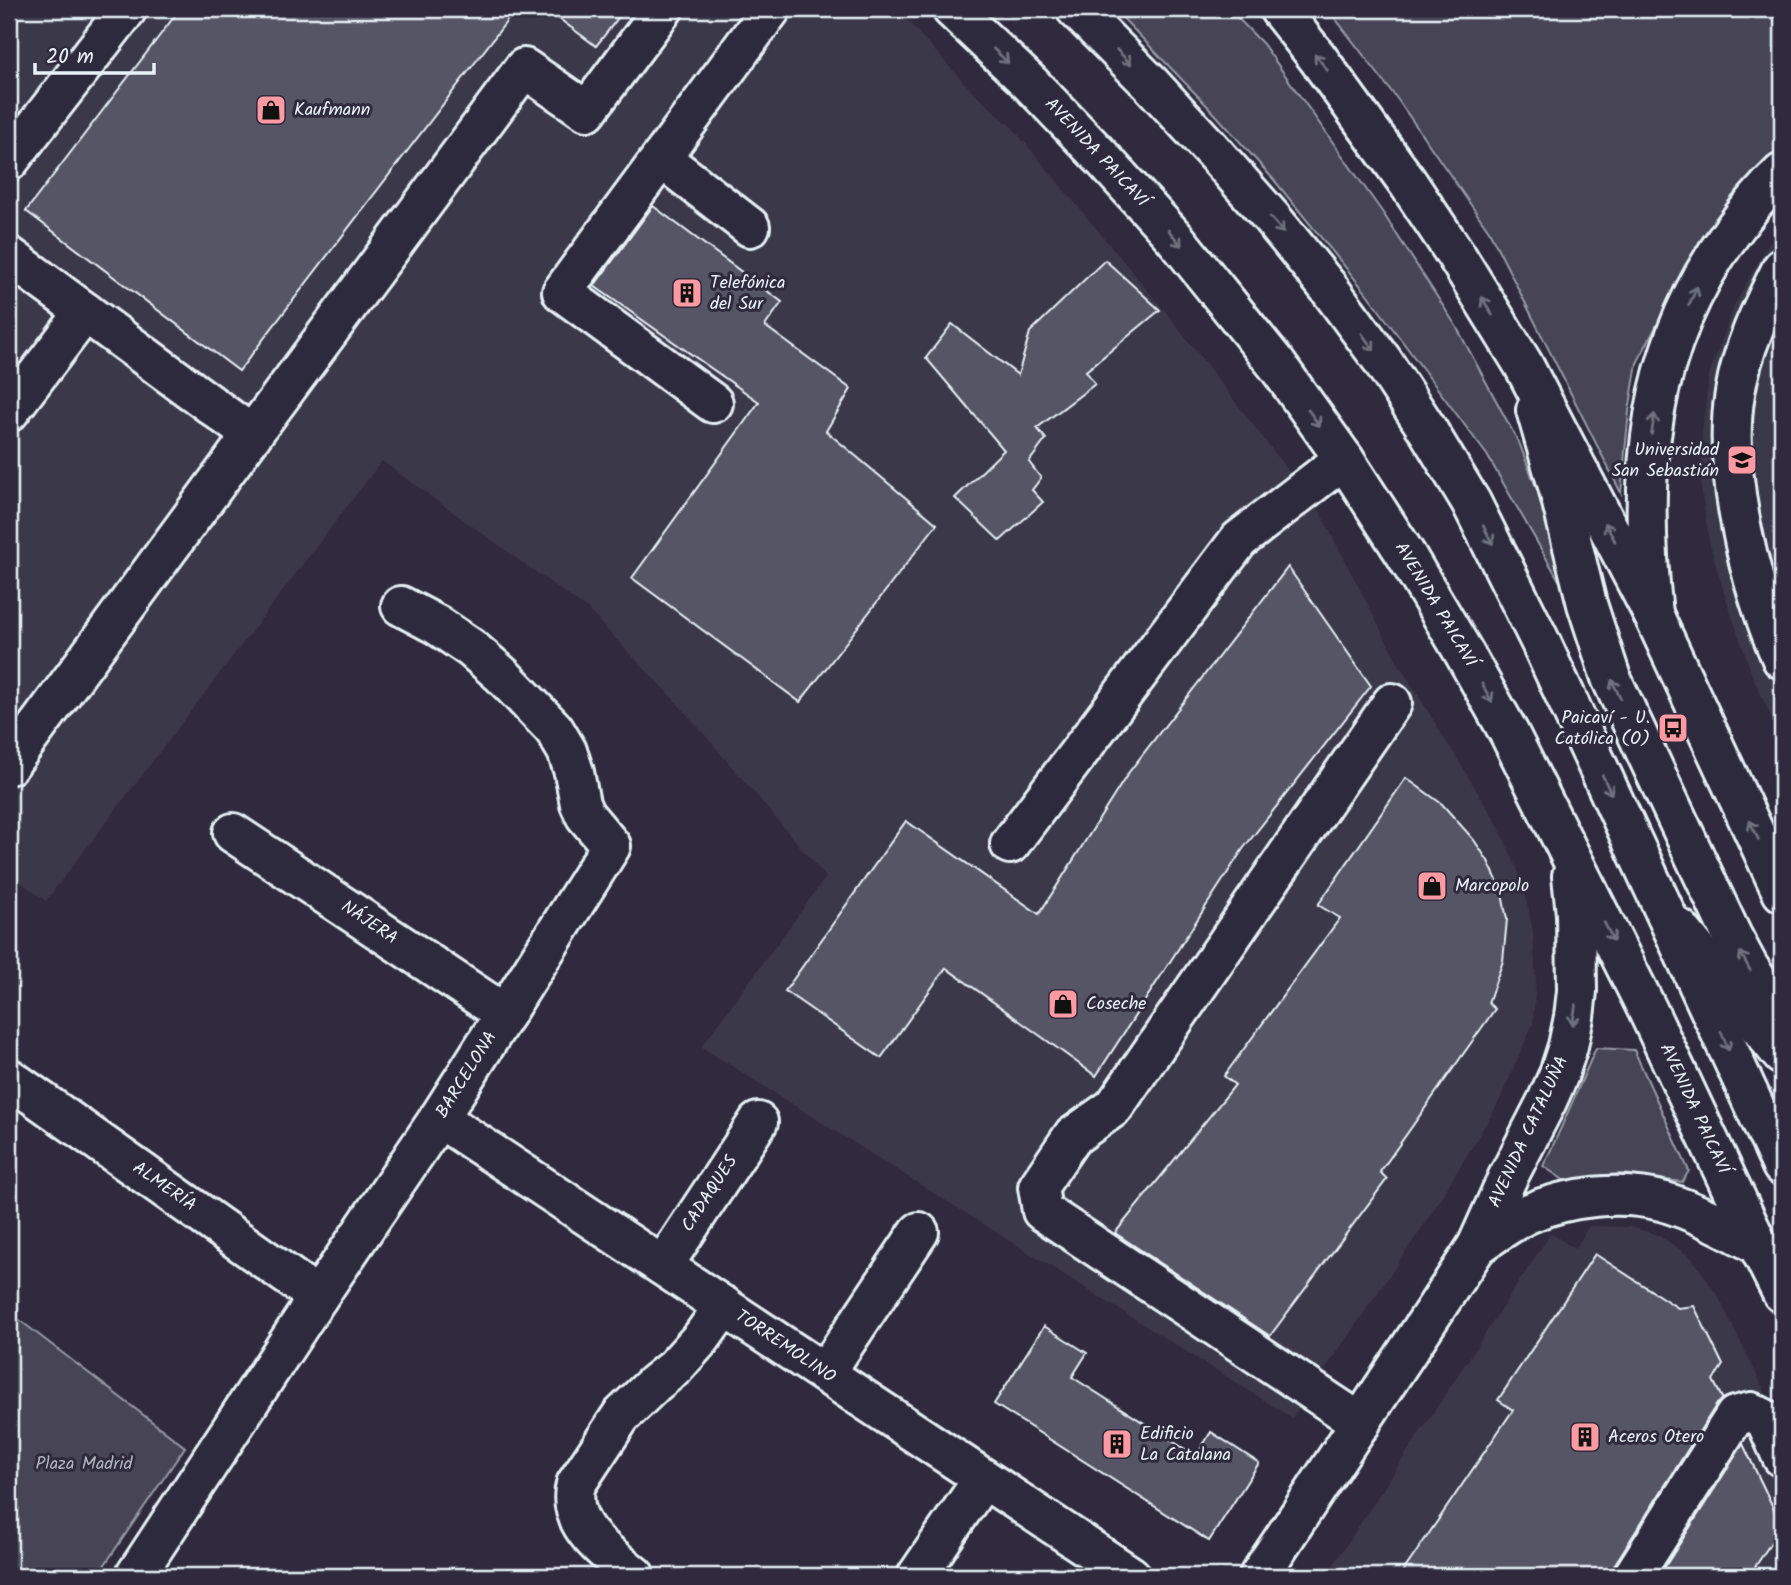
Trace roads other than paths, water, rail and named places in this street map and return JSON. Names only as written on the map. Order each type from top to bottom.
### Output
[{"type":"main road","points":[[9,161],[127,9]]},
{"type":"main road","points":[[9,765],[524,68],[587,111],[663,9]]},
{"type":"main road","points":[[713,403],[562,292],[771,9]]},
{"type":"main road","name":"AVENIDA PAICAVÍ","points":[[952,9],[1030,83],[1175,238],[1277,365],[1344,459],[1406,555],[1509,733],[1648,1011],[1782,1293]]},
{"type":"main road","points":[[1076,9],[1150,83],[1271,217],[1328,287],[1382,360],[1427,429],[1471,502],[1504,565],[1782,1166]]},
{"type":"main road","points":[[1279,9],[1408,183],[1456,255],[1522,364],[1653,614],[1782,892]]},
{"type":"main road","points":[[661,158],[750,227]]},
{"type":"main road","points":[[1653,614],[1647,562],[1648,457],[1655,407],[1667,359],[1692,297],[1718,251],[1745,214],[1782,173]]},
{"type":"main road","points":[[9,256],[252,435]]},
{"type":"main road","points":[[1782,268],[1761,308],[1745,348],[1735,392],[1731,428],[1733,466],[1754,582],[1771,635],[1782,659]]},
{"type":"main road","points":[[9,412],[85,312]]},
{"type":"main road","points":[[1522,364],[1559,486],[1587,604],[1611,678],[1731,936],[1782,1018]]},
{"type":"main road","points":[[1010,844],[1239,540],[1344,459]]},
{"type":"main road","name":"BARCELONA","points":[[135,1576],[439,1118],[611,846],[585,815],[568,751],[554,729],[502,675],[471,648],[437,625],[401,606]]},
{"type":"main road","points":[[1361,1423],[1042,1210],[1038,1187],[1072,1137],[1114,1107],[1392,704]]},
{"type":"main road","name":"NÁJERA","points":[[233,832],[505,1014]]},
{"type":"main road","name":"AVENIDA CATALUÑA","points":[[1259,1576],[1478,1246],[1507,1179],[1559,1074],[1574,1017],[1578,966],[1576,914],[1567,850]]},
{"type":"main road","points":[[1666,912],[1782,1055]]},
{"type":"main road","points":[[1745,1086],[1782,1069]]},
{"type":"main road","name":"ALMERÍA","points":[[9,1078],[318,1297]]},
{"type":"main road","name":"TORREMOLINO","points":[[439,1118],[1130,1576]]},
{"type":"main road","name":"CADAQUES","points":[[663,1266],[758,1122]]},
{"type":"main road","name":"AVENIDA CATALUÑA","points":[[1478,1246],[1502,1228],[1550,1206],[1594,1197],[1618,1196],[1664,1202],[1711,1220],[1758,1245]]},
{"type":"main road","points":[[825,1373],[919,1232]]},
{"type":"main road","points":[[635,1576],[590,1538],[573,1504],[576,1484],[621,1416],[675,1367],[702,1337],[724,1306]]},
{"type":"main road","points":[[1633,1576],[1735,1416],[1751,1412],[1765,1419],[1782,1457]]},
{"type":"main road","points":[[917,1576],[983,1479]]},
{"type":"place","name":"Kaufmann","points":[[271,110]]},
{"type":"place","name":"Telefónica del Sur","points":[[687,293]]},
{"type":"place","name":"Universidad San Sebastián","points":[[1742,460]]},
{"type":"place","name":"Paicaví - U. Católica (O)","points":[[1673,728]]},
{"type":"place","name":"Marcopolo","points":[[1432,886]]},
{"type":"place","name":"Coseche","points":[[1063,1004]]},
{"type":"place","name":"Aceros Otero","points":[[1585,1437]]},
{"type":"place","name":"Edificio La Catalana","points":[[1117,1444]]},
{"type":"park label","name":"Plaza Madrid","points":[[84,1464]]}]
